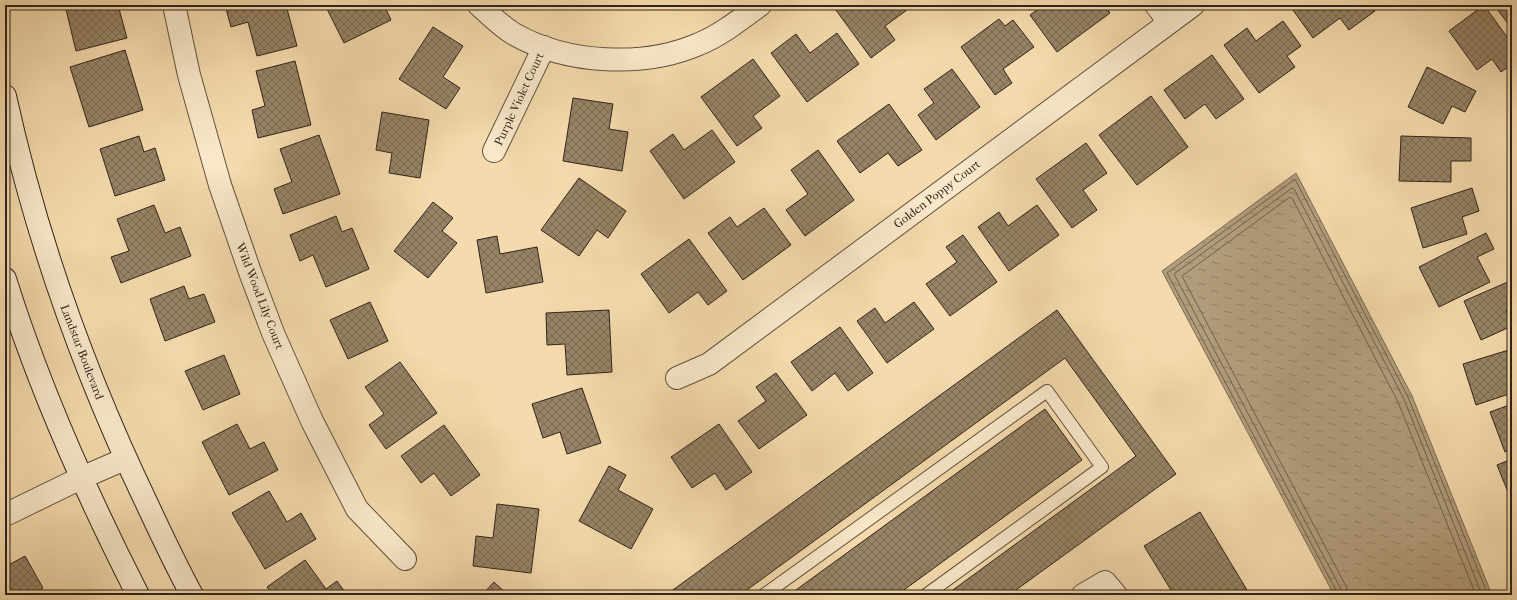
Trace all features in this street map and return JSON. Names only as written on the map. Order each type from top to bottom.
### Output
[{"type":"street","name":"Wild Wood Lily Court","points":[[174,5],[189,75],[220,185],[250,272],[274,332],[312,421],[357,509],[405,559]]},
{"type":"street","points":[[479,5],[514,34],[544,47],[589,58],[614,60],[647,58],[672,54],[699,44],[723,32],[760,5]]},
{"type":"street","name":"Golden Poppy Court","points":[[677,378],[709,364],[1162,13],[1193,5]]},
{"type":"street","name":"Purple Violet Court","points":[[494,151],[544,47]]},
{"type":"street","name":"Landstar Boulevard","points":[[5,96],[29,194],[58,286],[87,367],[125,459],[192,595]]},
{"type":"street","points":[[5,279],[43,386],[81,478],[138,595]]},
{"type":"street","points":[[5,515],[81,478],[125,459]]},
{"type":"street","points":[[1083,595],[1111,588]]},
{"type":"lane","points":[[764,595],[1047,391],[1102,467],[926,595]]},
{"type":"water","points":[[1296,173],[1412,396],[1492,595],[1334,595],[1162,271]]},
{"type":"building","points":[[65,5],[118,5],[127,38],[76,51]]},
{"type":"building","points":[[225,5],[286,5],[297,46],[257,56],[248,22],[231,27]]},
{"type":"building","points":[[325,5],[384,5],[391,20],[344,43]]},
{"type":"building","points":[[910,5],[911,7],[885,26],[895,40],[871,58],[833,6]]},
{"type":"building","points":[[1044,5],[1105,5],[1110,13],[1057,52],[1030,15]]},
{"type":"building","points":[[1300,5],[1371,5],[1375,11],[1349,30],[1340,18],[1313,38],[1293,10]]},
{"type":"building","points":[[1484,5],[1512,44],[1512,64],[1501,72],[1492,59],[1477,70],[1449,31]]},
{"type":"building","points":[[1494,5],[1512,5],[1512,29]]},
{"type":"building","points":[[999,19],[1005,26],[1013,20],[1034,47],[1003,69],[1012,83],[995,95],[961,47]]},
{"type":"building","points":[[1283,21],[1301,46],[1287,56],[1295,67],[1259,93],[1224,45],[1247,28],[1256,41]]},
{"type":"building","points":[[433,27],[463,46],[443,77],[460,88],[446,109],[399,79]]},
{"type":"building","points":[[837,33],[859,64],[807,102],[771,53],[796,34],[810,53]]},
{"type":"building","points":[[125,50],[143,110],[89,127],[70,67]]},
{"type":"building","points":[[1212,55],[1244,99],[1216,119],[1205,104],[1185,119],[1164,90]]},
{"type":"building","points":[[753,59],[780,96],[753,116],[762,128],[737,146],[701,97]]},
{"type":"building","points":[[295,61],[311,125],[258,138],[252,110],[265,106],[256,71]]},
{"type":"building","points":[[1427,67],[1476,91],[1465,112],[1452,106],[1443,124],[1408,107]]},
{"type":"building","points":[[952,69],[980,107],[936,140],[918,115],[934,103],[924,89]]},
{"type":"building","points":[[1151,96],[1188,147],[1137,185],[1099,135]]},
{"type":"building","points":[[573,98],[613,104],[609,129],[628,132],[622,171],[563,161]]},
{"type":"building","points":[[889,104],[922,150],[898,166],[888,153],[860,173],[837,141]]},
{"type":"building","points":[[382,112],[429,120],[420,178],[389,173],[392,153],[376,150]]},
{"type":"building","points":[[712,130],[735,162],[684,199],[650,151],[673,134],[684,150]]},
{"type":"building","points":[[319,135],[340,194],[283,214],[274,189],[292,182],[280,149]]},
{"type":"building","points":[[139,136],[144,152],[155,148],[165,180],[115,196],[100,149]]},
{"type":"building","points":[[1401,136],[1471,138],[1471,161],[1451,161],[1451,182],[1399,181]]},
{"type":"building","points":[[1086,143],[1107,173],[1083,190],[1097,210],[1072,228],[1036,179]]},
{"type":"building","points":[[818,150],[854,200],[805,236],[786,210],[808,194],[791,170]]},
{"type":"building","points":[[579,178],[626,211],[608,238],[597,230],[579,256],[541,230]]},
{"type":"building","points":[[1472,188],[1479,211],[1462,217],[1467,234],[1423,248],[1411,208]]},
{"type":"building","points":[[433,202],[453,218],[442,231],[457,243],[428,278],[394,251]]},
{"type":"building","points":[[154,205],[165,233],[180,227],[191,256],[121,283],[111,257],[129,251],[117,219]]},
{"type":"building","points":[[1037,205],[1059,235],[1009,271],[978,227],[999,212],[1008,226]]},
{"type":"building","points":[[764,208],[791,245],[743,280],[708,233],[730,217],[737,227]]},
{"type":"building","points":[[336,216],[342,232],[352,228],[369,269],[326,287],[313,255],[300,261],[290,235]]},
{"type":"building","points":[[1486,233],[1494,249],[1477,257],[1490,282],[1439,307],[1419,267]]},
{"type":"building","points":[[963,235],[997,282],[950,316],[926,284],[957,262],[946,247]]},
{"type":"building","points":[[497,236],[500,254],[537,247],[543,282],[486,293],[477,240]]},
{"type":"building","points":[[689,239],[727,291],[708,305],[698,292],[669,313],[641,274]]},
{"type":"building","points":[[1510,281],[1512,285],[1512,307],[1506,310],[1512,326],[1481,340],[1464,301]]},
{"type":"building","points":[[184,286],[189,299],[204,294],[215,322],[165,341],[150,299]]},
{"type":"building","points":[[370,302],[388,341],[348,359],[330,320]]},
{"type":"building","points":[[914,302],[934,329],[887,363],[857,321],[875,308],[885,323]]},
{"type":"building","points":[[609,310],[612,372],[567,375],[565,344],[547,345],[546,313]]},
{"type":"building","points":[[1057,310],[1176,474],[1009,595],[946,595],[1136,456],[1065,358],[740,595],[666,595]]},
{"type":"building","points":[[840,327],[873,373],[848,391],[835,373],[812,391],[791,362]]},
{"type":"building","points":[[1512,349],[1512,393],[1476,405],[1463,364]]},
{"type":"building","points":[[224,355],[240,394],[203,410],[185,371]]},
{"type":"building","points":[[400,362],[437,413],[386,449],[369,425],[384,414],[365,387]]},
{"type":"building","points":[[776,373],[807,415],[759,449],[738,421],[766,401],[756,387]]},
{"type":"building","points":[[582,388],[601,443],[567,454],[560,432],[543,438],[532,404]]},
{"type":"building","points":[[1512,404],[1512,449],[1505,452],[1490,412]]},
{"type":"building","points":[[1045,409],[1082,460],[897,595],[789,595]]},
{"type":"building","points":[[237,424],[250,449],[264,442],[278,470],[229,495],[202,442]]},
{"type":"building","points":[[719,424],[752,472],[726,490],[715,473],[692,488],[671,457]]},
{"type":"building","points":[[444,425],[480,475],[451,496],[434,473],[421,483],[401,456]]},
{"type":"building","points":[[1512,459],[1512,502],[1497,465]]},
{"type":"building","points":[[609,466],[626,475],[618,490],[653,509],[631,549],[579,521]]},
{"type":"building","points":[[269,491],[287,522],[301,513],[316,539],[265,569],[232,513]]},
{"type":"building","points":[[497,504],[539,509],[531,573],[473,566],[476,536],[493,538]]},
{"type":"building","points":[[1200,512],[1250,595],[1174,595],[1144,546]]},
{"type":"building","points":[[25,556],[43,588],[30,595],[5,595],[5,567]]},
{"type":"building","points":[[305,560],[326,589],[337,581],[347,595],[273,595],[267,587]]},
{"type":"building","points":[[494,582],[508,595],[482,595]]}]
